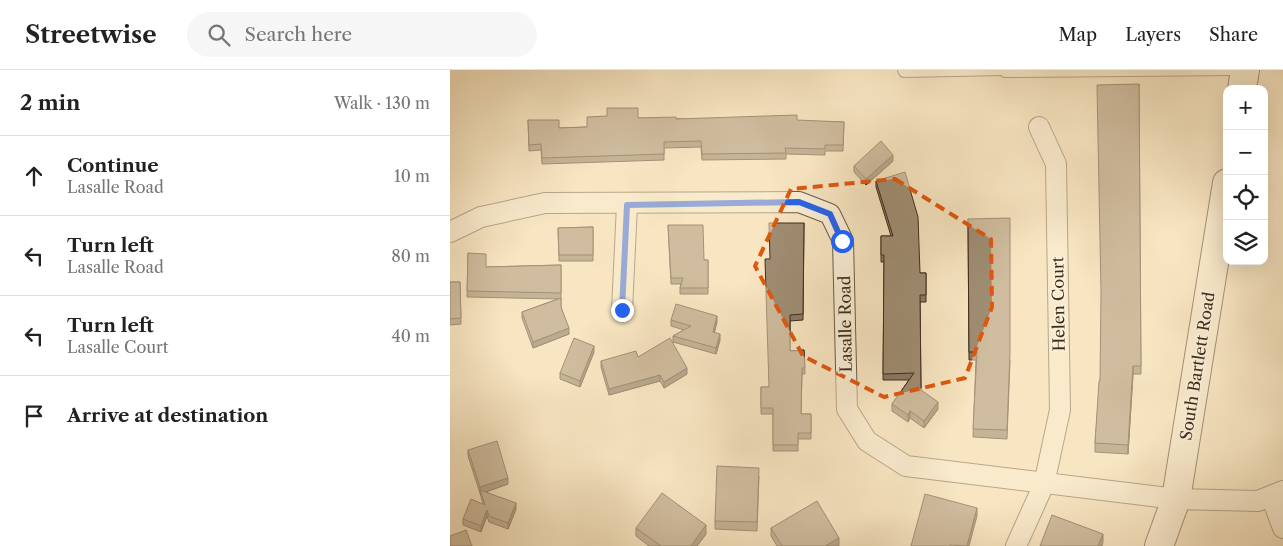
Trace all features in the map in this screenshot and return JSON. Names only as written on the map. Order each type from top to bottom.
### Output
[{"type":"main road","points":[[1243,85],[1245,70]]},
{"type":"main road","name":"South Bartlett Road","points":[[1159,546],[1176,498],[1223,208]]},
{"type":"street","name":"Helen Court","points":[[1016,546],[1044,484],[1060,410],[1056,164],[1038,127]]},
{"type":"street","name":"Lasalle Road","points":[[450,232],[481,217],[545,204],[627,205],[799,202],[830,214],[842,241],[847,409],[867,441],[906,466],[1044,484],[1176,498],[1258,501],[1277,494]]},
{"type":"street","points":[[622,310],[627,205]]},
{"type":"street","points":[[1277,494],[1283,528]]},
{"type":"lane","points":[[903,70],[904,72],[1239,70]]},
{"type":"highlighted area","points":[[895,179],[991,239],[992,307],[965,378],[884,397],[803,356],[755,266],[791,189]]},
{"type":"building","points":[[1139,84],[1141,366],[1133,366],[1128,445],[1095,443],[1100,381],[1101,292],[1097,85]]},
{"type":"building","points":[[607,108],[638,108],[638,118],[676,117],[676,119],[797,115],[797,120],[844,122],[843,145],[825,145],[825,149],[785,148],[786,153],[702,154],[701,141],[664,142],[664,154],[542,158],[541,144],[529,145],[528,120],[559,120],[559,128],[587,127],[587,117],[607,116]]},
{"type":"building","points":[[881,141],[893,155],[866,179],[854,166]]},
{"type":"building","points":[[905,172],[918,217],[920,273],[926,273],[926,295],[920,295],[921,390],[938,402],[924,421],[910,411],[908,415],[892,404],[914,373],[883,374],[884,255],[881,255],[881,236],[893,236],[876,181]]},
{"type":"building","points":[[1010,218],[1010,352],[1007,430],[973,429],[977,352],[969,352],[968,219]]},
{"type":"building","points":[[769,223],[804,223],[803,314],[790,315],[790,351],[804,350],[805,368],[802,368],[801,414],[811,414],[811,433],[798,433],[798,445],[773,445],[773,408],[761,408],[761,387],[769,387],[765,259],[770,259]]},
{"type":"building","points":[[668,225],[703,225],[704,260],[708,260],[708,288],[680,288],[683,278],[671,278]]},
{"type":"building","points":[[593,227],[593,255],[559,255],[558,228]]},
{"type":"building","points":[[468,253],[486,254],[486,267],[561,265],[561,293],[467,291]]},
{"type":"building","points":[[450,282],[460,282],[461,318],[450,319]]},
{"type":"building","points":[[561,298],[561,307],[569,328],[533,342],[522,312]]},
{"type":"building","points":[[676,304],[717,316],[713,332],[720,334],[716,348],[673,336],[691,326],[671,320]]},
{"type":"building","points":[[574,338],[594,346],[580,381],[560,373]]},
{"type":"building","points":[[670,338],[687,368],[664,382],[660,375],[609,389],[601,361],[636,351],[638,357]]},
{"type":"building","points":[[497,441],[508,478],[480,487],[468,450]]},
{"type":"building","points":[[717,466],[759,468],[757,522],[715,521]]},
{"type":"building","points":[[480,490],[516,503],[508,523],[489,516],[487,510],[481,526],[463,519],[471,499],[485,505]]},
{"type":"building","points":[[662,493],[706,525],[691,546],[661,546],[636,528]]},
{"type":"building","points":[[925,494],[977,508],[967,546],[911,546]]},
{"type":"building","points":[[817,501],[839,538],[825,546],[782,546],[771,528]]},
{"type":"building","points":[[1052,515],[1103,534],[1098,546],[1040,546]]},
{"type":"building","points":[[466,530],[472,546],[450,546],[450,536]]},
{"type":"route","points":[[622,310],[627,205],[799,202],[830,214],[842,241]]}]
